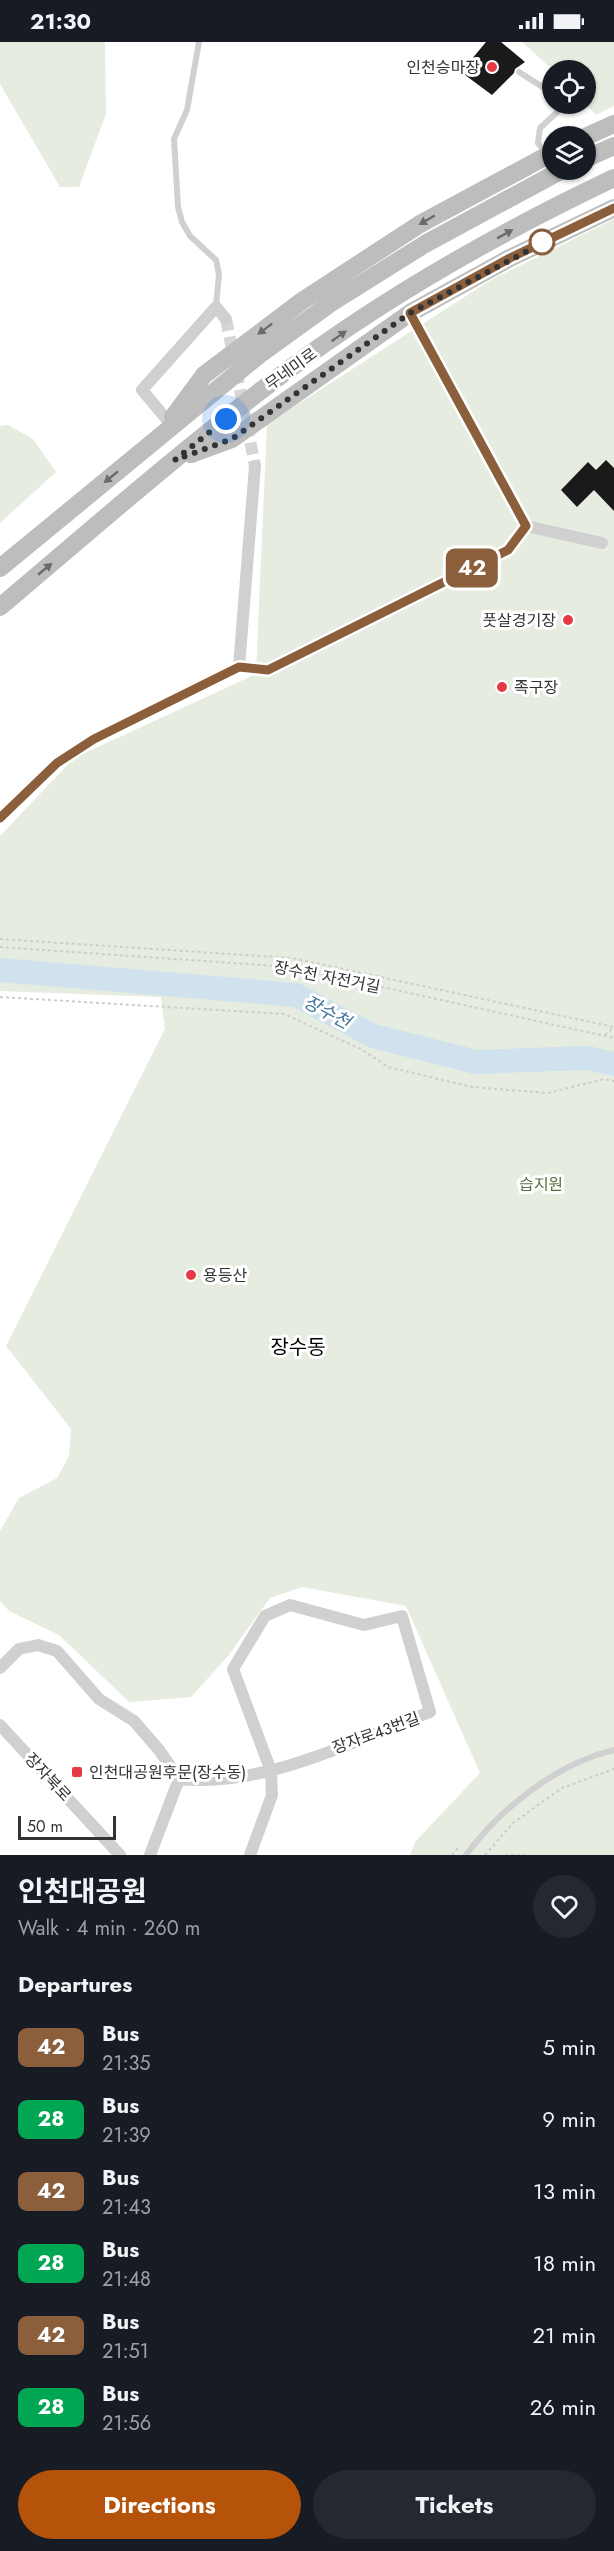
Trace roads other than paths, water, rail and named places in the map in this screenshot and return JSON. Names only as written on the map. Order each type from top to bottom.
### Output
[{"type":"main road","points":[[596,132],[614,124]]},
{"type":"main road","points":[[596,154],[614,146]]},
{"type":"main road","points":[[156,440],[204,375],[302,302],[420,224],[542,158]]},
{"type":"main road","name":"무네미로","points":[[0,607],[277,378],[441,268],[555,206],[614,178]]},
{"type":"main road","name":"무네미로","points":[[0,568],[259,356],[331,303],[425,244],[543,180]]},
{"type":"main road","points":[[175,460],[232,439],[410,313],[510,258],[614,208]]},
{"type":"street","points":[[170,422],[141,390],[216,307],[226,319]]},
{"type":"street","points":[[410,313],[526,526],[602,543]]},
{"type":"street","points":[[239,667],[255,466]]},
{"type":"street","points":[[0,818],[57,763],[94,739],[239,667],[268,670],[508,550],[526,526]]},
{"type":"street","name":"장자로43번길","points":[[250,1855],[272,1795],[271,1771],[233,1669],[265,1616],[290,1605],[364,1625],[402,1616],[430,1713],[271,1771]]},
{"type":"street","points":[[0,1668],[19,1649],[38,1645],[57,1651],[99,1699],[134,1721],[159,1750],[179,1779],[197,1781],[271,1771]]},
{"type":"street","name":"장자북로","points":[[0,1725],[120,1855]]},
{"type":"street","points":[[150,1855],[179,1779]]},
{"type":"lane","points":[[200,42],[188,110],[174,139],[175,162],[182,222],[190,236],[216,260],[219,274],[216,307]]},
{"type":"lane","points":[[519,72],[542,87]]},
{"type":"lane","points":[[542,126],[555,114]]},
{"type":"lane","points":[[542,126],[538,143],[542,147]]},
{"type":"lane","points":[[466,1855],[482,1834],[508,1809],[539,1785],[572,1767],[614,1750]]},
{"type":"waterway","name":"장수천","points":[[0,970],[296,995],[373,1036],[476,1062],[587,1058],[614,1064]]},
{"type":"tunnel","points":[[226,319],[255,466]]},
{"type":"place","name":"인천승마장","points":[[492,67]]},
{"type":"place","name":"풋살경기장","points":[[568,620]]},
{"type":"place","name":"족구장","points":[[502,687]]},
{"type":"place","name":"용등산","points":[[191,1275]]},
{"type":"place","name":"인천대공원후문(장수동)","points":[[77,1772]]},
{"type":"district","name":"장수동","points":[[298,1347]]},
{"type":"park label","name":"습지원","points":[[541,1184]]}]
